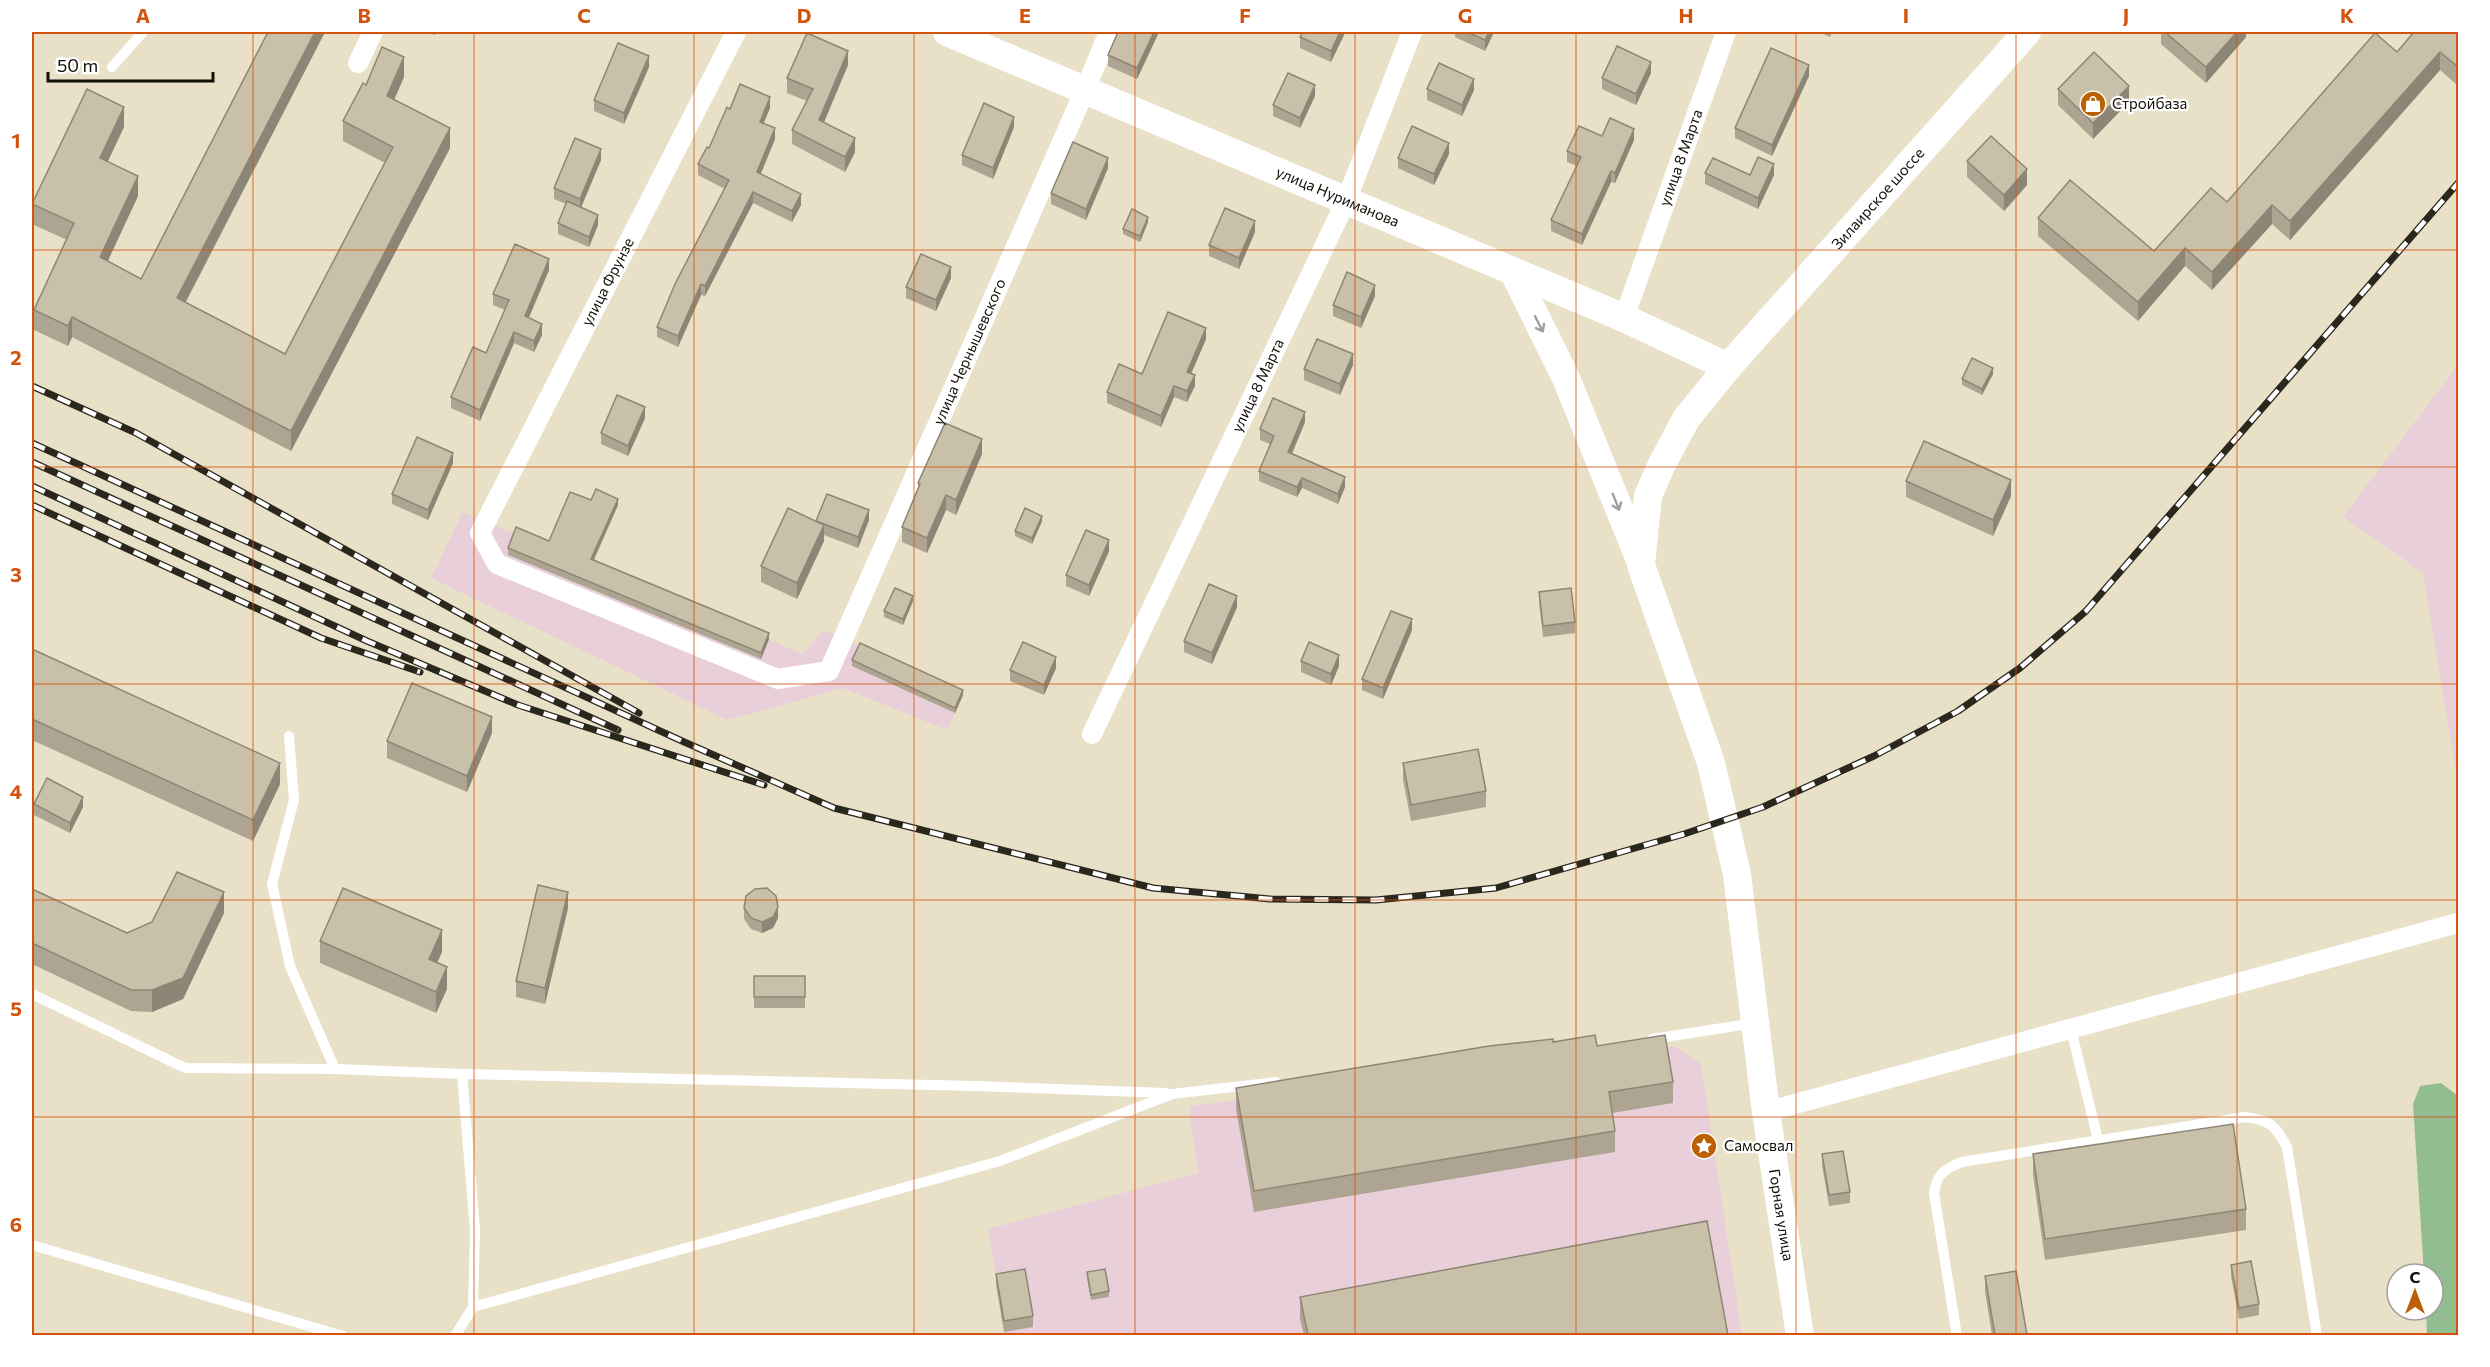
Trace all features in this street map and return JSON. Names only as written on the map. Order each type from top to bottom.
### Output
[{"type":"main road","name":"улица Нуриманова","points":[[947,32],[1624,318],[1728,367]]},
{"type":"main road","name":"Зилаирское шоссе","points":[[1641,565],[1648,496],[1686,419],[1728,367],[2027,32]]},
{"type":"main road","name":"Горная улица","points":[[1513,271],[1566,378],[1641,565],[1711,763],[1737,874],[1766,1112],[1800,1335]]},
{"type":"street","points":[[358,63],[373,32]]},
{"type":"street","name":"улица Фрунзе","points":[[736,32],[480,532],[497,564],[778,679],[829,670]]},
{"type":"street","name":"улица Чернышевского","points":[[829,670],[1109,32]]},
{"type":"street","name":"улица 8 Марта","points":[[1092,734],[1346,201],[1412,32]]},
{"type":"street","name":"улица 8 Марта","points":[[1624,318],[1726,32]]},
{"type":"street","points":[[1766,1112],[2458,923]]},
{"type":"lane","points":[[112,67],[143,32]]},
{"type":"lane","points":[[289,736],[294,800],[272,884],[290,966],[334,1069]]},
{"type":"lane","points":[[32,994],[185,1068],[334,1069],[975,1086],[1172,1094],[1291,1081]]},
{"type":"lane","points":[[1639,1041],[1755,1023]]},
{"type":"lane","points":[[2072,1029],[2098,1140]]},
{"type":"lane","points":[[454,1335],[473,1307],[475,1230],[462,1074]]},
{"type":"lane","points":[[473,1307],[1000,1161],[1172,1094]]},
{"type":"lane","points":[[1957,1335],[1934,1193],[1936,1179],[1946,1168],[1962,1162],[2245,1117],[2264,1120],[2277,1130],[2286,1148],[2317,1335]]},
{"type":"lane","points":[[32,1245],[343,1335]]},
{"type":"shaded area","points":[[2458,365],[2458,784],[2423,573],[2343,517]]},
{"type":"shaded area","points":[[463,512],[803,654],[823,630],[963,695],[947,730],[843,688],[728,720],[431,578]]},
{"type":"shaded area","points":[[1674,1046],[1701,1064],[1742,1335],[1005,1335],[988,1229],[1198,1173],[1189,1106]]},
{"type":"green space","points":[[2441,1083],[2458,1096],[2458,1335],[2427,1335],[2426,1322],[2445,1322],[2445,1262],[2423,1262],[2413,1104],[2420,1086]]},
{"type":"building","points":[[268,32],[315,32],[177,298],[285,354],[393,147],[343,121],[363,83],[366,85],[382,47],[404,57],[387,96],[450,128],[291,431],[72,317],[68,326],[34,310],[74,223],[32,204],[87,89],[124,107],[100,158],[138,176],[100,257],[141,279]]},
{"type":"building","points":[[1118,32],[1154,32],[1137,68],[1108,55]]},
{"type":"building","points":[[1303,32],[1340,32],[1331,51],[1300,37]]},
{"type":"building","points":[[1467,32],[1489,32],[1485,40]]},
{"type":"building","points":[[2165,32],[2237,32],[2206,67]]},
{"type":"building","points":[[2414,32],[2458,32],[2458,65],[2440,52],[2290,221],[2272,205],[2212,272],[2185,248],[2138,302],[2038,218],[2070,180],[2154,251],[2211,188],[2227,202],[2375,33],[2397,52]]},
{"type":"building","points":[[807,33],[848,51],[819,120],[855,138],[845,157],[792,130],[813,89],[787,78]]},
{"type":"building","points":[[618,43],[649,56],[624,113],[594,100]]},
{"type":"building","points":[[1617,46],[1651,62],[1636,94],[1602,78]]},
{"type":"building","points":[[1771,48],[1809,65],[1772,145],[1735,128]]},
{"type":"building","points":[[2094,52],[2129,86],[2093,123],[2058,89]]},
{"type":"building","points":[[1439,63],[1474,79],[1462,105],[1427,89]]},
{"type":"building","points":[[1288,73],[1315,85],[1300,118],[1273,105]]},
{"type":"building","points":[[740,84],[770,97],[760,122],[775,128],[757,172],[801,194],[792,211],[753,192],[705,286],[701,284],[678,336],[657,327],[675,284],[729,180],[698,164],[707,147],[709,148],[727,107],[730,109]]},
{"type":"building","points":[[984,103],[1014,117],[993,168],[962,155]]},
{"type":"building","points":[[1610,118],[1634,129],[1615,173],[1611,171],[1582,234],[1551,220],[1581,157],[1567,151],[1579,126],[1602,136]]},
{"type":"building","points":[[1412,126],[1449,143],[1434,174],[1398,158]]},
{"type":"building","points":[[1991,136],[2027,169],[2004,195],[1967,161]]},
{"type":"building","points":[[575,138],[601,149],[580,199],[554,188]]},
{"type":"building","points":[[1073,142],[1108,158],[1086,209],[1051,193]]},
{"type":"building","points":[[1758,157],[1774,164],[1758,198],[1705,173],[1713,158],[1750,175]]},
{"type":"building","points":[[567,201],[598,215],[589,237],[558,223]]},
{"type":"building","points":[[1225,208],[1255,221],[1239,258],[1209,245]]},
{"type":"building","points":[[1132,209],[1148,217],[1140,236],[1123,229]]},
{"type":"building","points":[[515,244],[549,259],[525,316],[542,324],[534,341],[514,332],[480,410],[451,397],[473,347],[486,353],[509,300],[493,294]]},
{"type":"building","points":[[921,254],[951,267],[936,300],[906,287]]},
{"type":"building","points":[[1347,272],[1375,285],[1361,317],[1333,305]]},
{"type":"building","points":[[1168,312],[1206,328],[1187,372],[1195,375],[1187,391],[1174,386],[1161,416],[1107,392],[1119,364],[1142,374]]},
{"type":"building","points":[[1317,339],[1353,354],[1340,384],[1304,369]]},
{"type":"building","points":[[1972,358],[1993,368],[1982,389],[1962,379]]},
{"type":"building","points":[[617,395],[645,407],[628,446],[601,433]]},
{"type":"building","points":[[1273,398],[1305,412],[1288,452],[1345,477],[1338,494],[1302,478],[1297,487],[1259,471],[1274,436],[1260,429]]},
{"type":"building","points":[[945,423],[982,439],[956,500],[946,495],[927,538],[902,527],[920,484],[918,483]]},
{"type":"building","points":[[417,437],[453,453],[428,510],[392,494]]},
{"type":"building","points":[[1924,441],[2011,480],[1993,520],[1906,481]]},
{"type":"building","points":[[596,489],[618,499],[591,559],[769,633],[761,653],[508,548],[516,527],[549,541],[570,492],[591,500]]},
{"type":"building","points":[[827,494],[869,510],[858,537],[816,521]]},
{"type":"building","points":[[788,508],[824,525],[797,583],[761,566]]},
{"type":"building","points":[[1025,508],[1042,516],[1032,538],[1015,531]]},
{"type":"building","points":[[1086,530],[1109,540],[1089,585],[1066,575]]},
{"type":"building","points":[[1209,584],[1237,596],[1212,653],[1184,641]]},
{"type":"building","points":[[895,588],[913,596],[903,619],[884,611]]},
{"type":"building","points":[[1571,588],[1575,622],[1543,626],[1539,592]]},
{"type":"building","points":[[1391,611],[1412,619],[1383,688],[1362,679]]},
{"type":"building","points":[[1023,642],[1056,657],[1044,685],[1010,670]]},
{"type":"building","points":[[1309,642],[1339,655],[1331,674],[1301,661]]},
{"type":"building","points":[[860,643],[963,690],[955,708],[852,660]]},
{"type":"building","points":[[32,649],[280,763],[253,820],[32,719]]},
{"type":"building","points":[[412,683],[492,717],[467,776],[387,741]]},
{"type":"building","points":[[1478,749],[1486,791],[1411,805],[1403,763]]},
{"type":"building","points":[[47,778],[83,797],[70,823],[34,804]]},
{"type":"building","points":[[177,872],[224,892],[183,978],[152,990],[131,990],[32,943],[32,889],[127,933],[152,922]]},
{"type":"building","points":[[538,885],[568,892],[545,988],[516,981]]},
{"type":"building","points":[[343,888],[442,930],[429,959],[447,967],[436,992],[320,941]]},
{"type":"building","points":[[767,888],[776,896],[778,907],[773,917],[762,922],[751,918],[744,908],[746,896],[755,889]]},
{"type":"building","points":[[754,976],[805,976],[805,997],[754,997]]},
{"type":"building","points":[[1595,1035],[1597,1046],[1665,1035],[1673,1082],[1609,1092],[1615,1131],[1254,1191],[1236,1088],[1489,1046],[1553,1039],[1553,1042]]},
{"type":"building","points":[[2233,1124],[2246,1209],[2045,1239],[2033,1154]]},
{"type":"building","points":[[1843,1151],[1850,1192],[1829,1195],[1822,1154]]},
{"type":"building","points":[[1707,1221],[1728,1335],[1308,1335],[1300,1297]]},
{"type":"building","points":[[2251,1261],[2259,1304],[2239,1308],[2231,1265]]},
{"type":"building","points":[[1025,1269],[1033,1316],[1004,1321],[996,1274]]},
{"type":"building","points":[[1105,1269],[1109,1291],[1091,1295],[1087,1272]]},
{"type":"building","points":[[2016,1271],[2027,1335],[1995,1335],[1985,1276]]},
{"type":"railway","points":[[32,443],[682,741],[834,808],[1153,888],[1270,899],[1376,900],[1496,888],[1684,834],[1763,807],[1874,756],[1958,711],[2020,668],[2086,611],[2458,183]]},
{"type":"railway","points":[[32,386],[136,433],[639,713]]},
{"type":"railway","points":[[32,462],[618,730]]},
{"type":"railway","points":[[32,486],[367,641],[518,705],[764,785]]},
{"type":"railway","points":[[32,505],[321,638],[420,672]]},
{"type":"place","name":"Стройбаза","points":[[2093,104]]},
{"type":"place","name":"Самосвал","points":[[1704,1146]]}]
